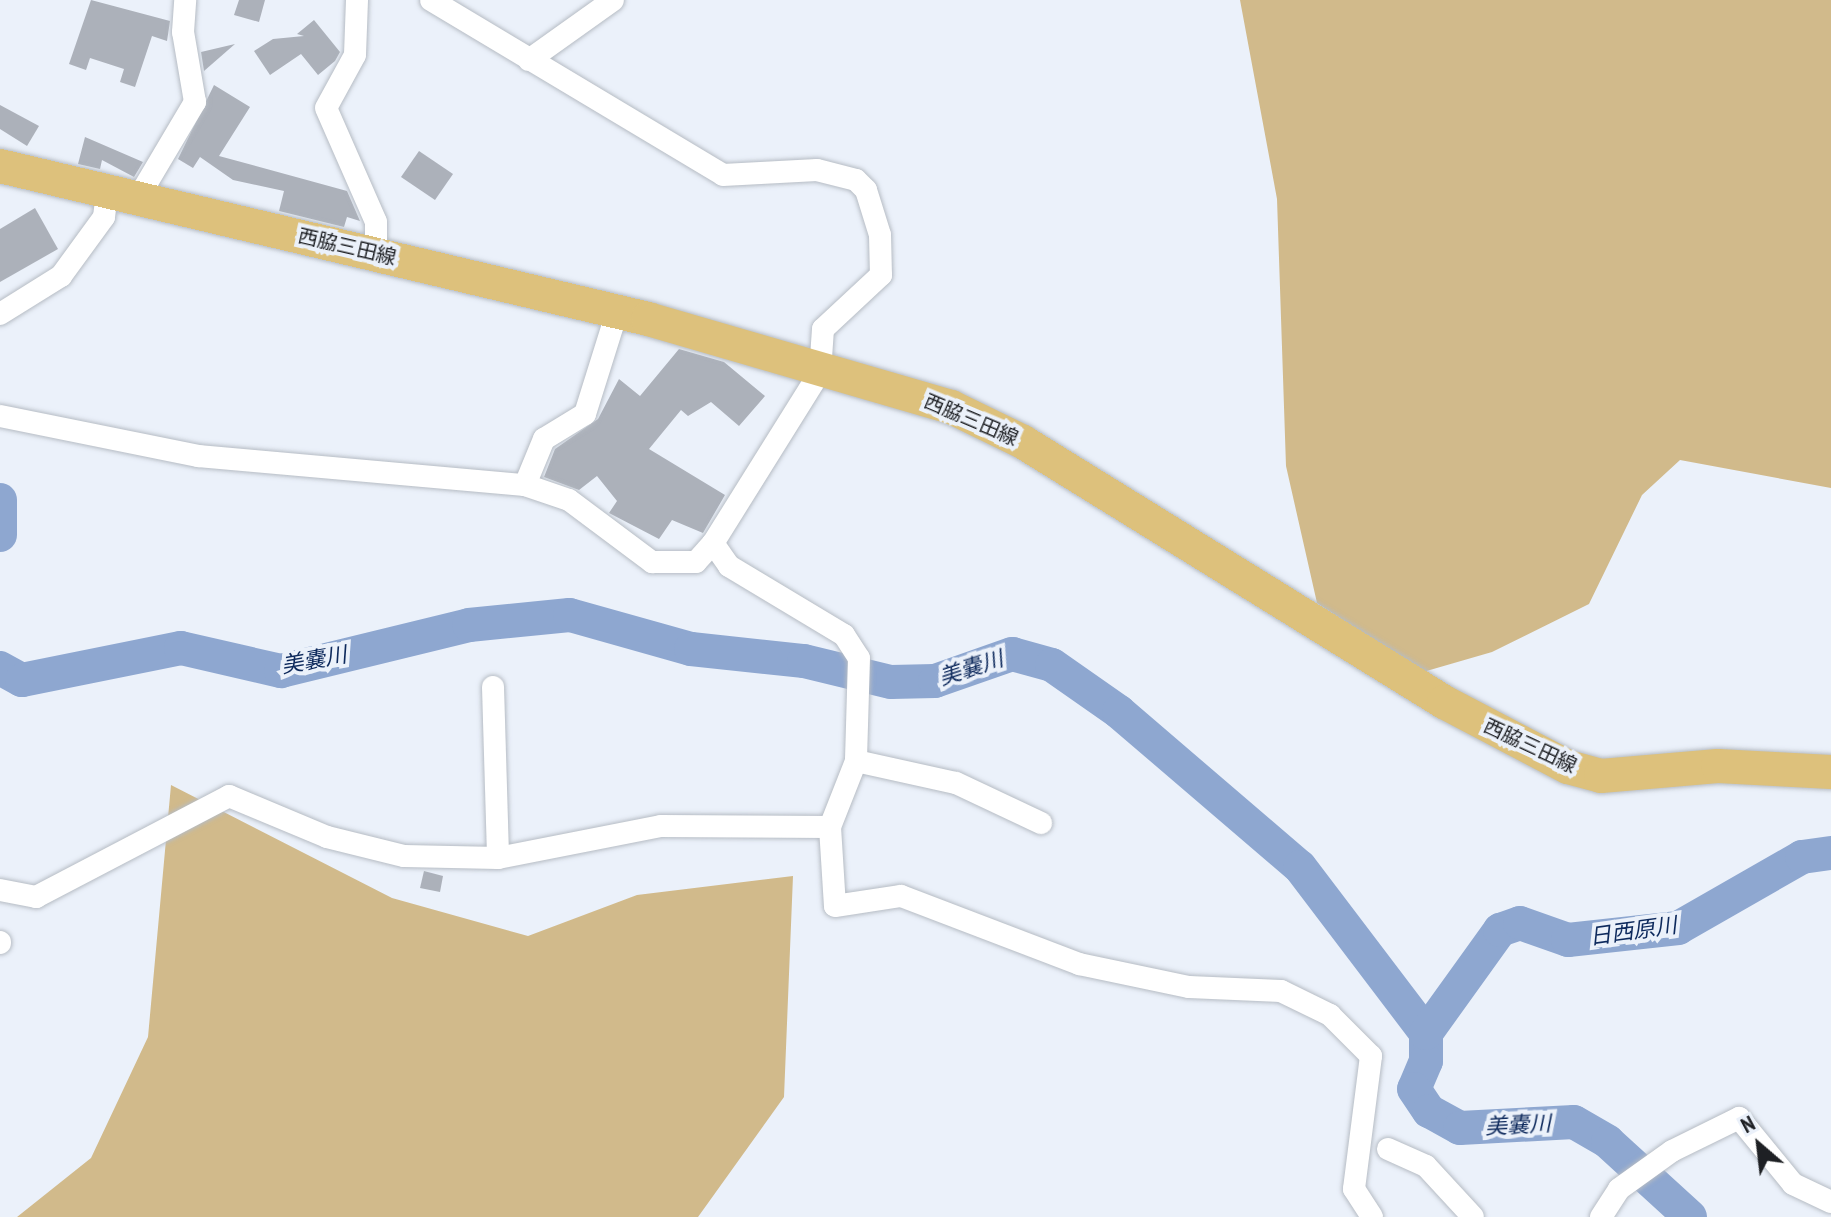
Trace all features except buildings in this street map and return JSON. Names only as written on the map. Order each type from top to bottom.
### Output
[{"type":"main road","name":"西脇三田線","points":[[0,166],[617,312],[951,407],[1023,442],[1444,702],[1568,767],[1601,776],[1718,766],[1831,772]]},
{"type":"street","points":[[0,314],[61,276],[195,102],[183,32],[185,0]]},
{"type":"street","points":[[357,0],[355,55],[326,108],[376,222],[376,253]]},
{"type":"street","points":[[0,416],[198,456],[525,485],[569,500],[652,562],[696,562],[713,543],[820,372],[823,329],[881,275],[880,235],[856,180],[817,170],[723,175],[431,0]]},
{"type":"street","points":[[529,60],[613,0]]},
{"type":"street","points":[[525,485],[544,439],[585,414],[617,312]]},
{"type":"street","points":[[713,543],[729,566],[844,635],[859,658],[861,726],[856,761],[830,827],[835,906],[901,896],[1079,964],[1189,987],[1281,991],[1330,1015],[1371,1056],[1354,1189],[1372,1217]]},
{"type":"street","points":[[493,687],[498,858]]},
{"type":"street","points":[[856,761],[956,783],[1041,823]]},
{"type":"street","points":[[0,890],[36,897],[229,796],[327,837],[404,856],[498,858],[661,826],[830,827]]},
{"type":"street","points":[[1601,1217],[1619,1189],[1672,1151],[1739,1118],[1793,1184],[1831,1202]]},
{"type":"street","points":[[1388,1149],[1426,1166],[1473,1217]]},
{"type":"shaded area","points":[[1240,0],[1831,0],[1831,488],[1680,460],[1642,495],[1589,604],[1492,652],[1423,672],[1317,603],[1286,466],[1277,199]]},
{"type":"shaded area","points":[[171,785],[392,898],[528,936],[637,895],[793,876],[784,1097],[698,1217],[17,1217],[91,1158],[148,1037]]},
{"type":"waterway","name":"美嚢川","points":[[0,500],[0,535]]},
{"type":"waterway","name":"美嚢川","points":[[0,668],[22,680],[181,648],[281,671],[469,625],[570,615],[691,649],[804,661],[891,682],[935,681],[1012,654],[1052,665],[1119,712],[1300,867],[1426,1033],[1426,1061],[1414,1089],[1429,1111],[1460,1128],[1574,1122],[1608,1142],[1690,1217]]},
{"type":"waterway","name":"日西原川","points":[[1426,1033],[1500,930],[1520,923],[1568,940],[1678,928],[1802,857],[1831,853]]}]
